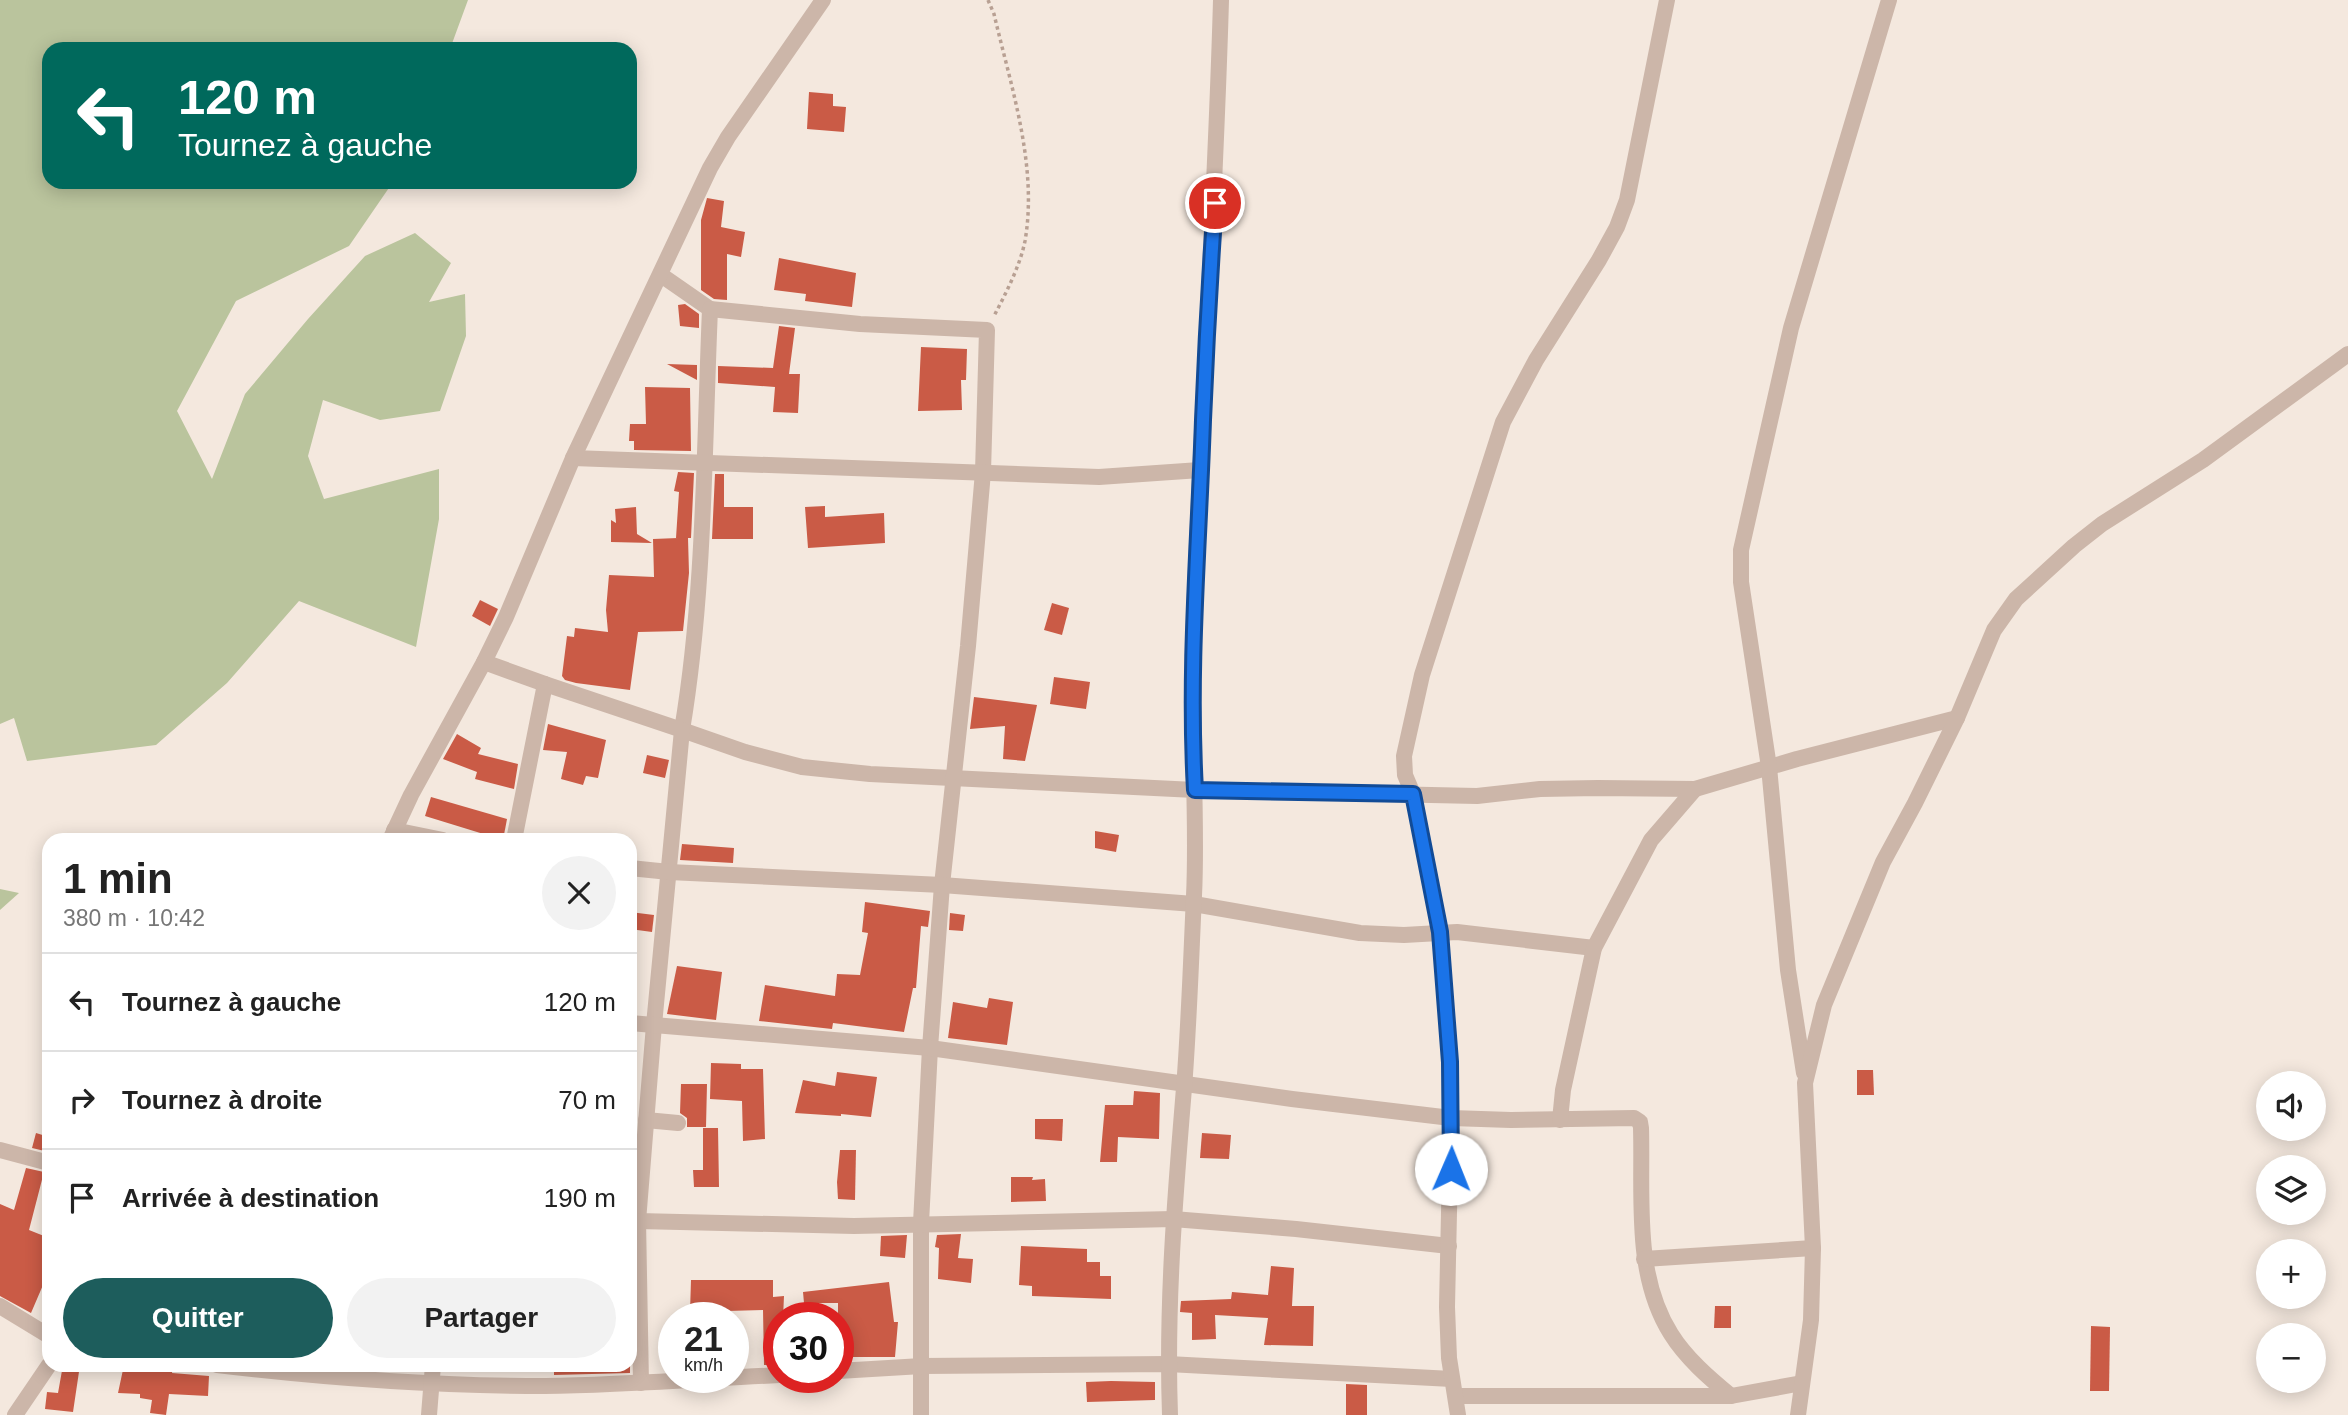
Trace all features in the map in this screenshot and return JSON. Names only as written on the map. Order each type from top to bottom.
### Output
[{"type":"street","points":[[393,833],[506,618],[573,458],[710,168],[823,0]]},
{"type":"street","points":[[1170,1415],[1168,1364],[1173,1219],[1194,904],[1195,790],[1192,716],[1204,369],[1216,180],[1221,0]]},
{"type":"street","points":[[1458,1415],[1449,1358],[1447,1307],[1450,1062],[1440,932],[1413,794],[1405,775],[1404,756],[1422,675],[1503,422],[1536,360],[1618,228],[1635,170],[1667,0]]},
{"type":"street","points":[[1798,1415],[1811,1320],[1813,1248],[1805,1083],[1788,970],[1769,767],[1741,582],[1741,550],[1791,328],[1889,0]]},
{"type":"street","points":[[661,275],[710,309],[860,324],[987,330],[983,472],[968,646],[942,885],[930,1048],[922,1223],[921,1415]]},
{"type":"street","points":[[637,1196],[682,730],[696,626],[710,309]]},
{"type":"street","points":[[1805,1083],[1824,1005],[1883,862],[1957,718],[1994,630],[2017,599],[2045,570],[2102,524],[2203,460],[2348,354]]},
{"type":"street","points":[[573,458],[1099,477],[1200,470]]},
{"type":"street","points":[[484,662],[745,752],[802,767],[870,775],[1195,790],[1477,796],[1540,789],[1695,789],[1957,718]]},
{"type":"street","points":[[515,833],[544,684]]},
{"type":"street","points":[[1560,1120],[1563,1090],[1594,948],[1651,840],[1695,789]]},
{"type":"street","points":[[637,869],[942,885],[1194,904],[1360,933],[1404,935],[1457,932],[1594,948]]},
{"type":"street","points":[[637,1023],[930,1048],[1451,1118],[1634,1118],[1640,1122],[1644,1259],[1652,1291],[1671,1334],[1703,1372],[1731,1396]]},
{"type":"street","points":[[646,1120],[678,1123]]},
{"type":"street","points":[[0,1150],[42,1161]]},
{"type":"street","points":[[637,1221],[854,1226],[1173,1219],[1449,1246]]},
{"type":"street","points":[[1644,1259],[1813,1248]]},
{"type":"street","points":[[637,1290],[641,1383]]},
{"type":"street","points":[[0,1306],[42,1332]]},
{"type":"street","points":[[854,1370],[922,1366],[1168,1364],[1452,1379]]},
{"type":"street","points":[[15,1415],[44,1372]]},
{"type":"street","points":[[289,1372],[430,1383],[541,1386],[763,1376]]},
{"type":"street","points":[[429,1415],[432,1372]]},
{"type":"street","points":[[1456,1396],[1731,1396],[1802,1383]]},
{"type":"path","points":[[987,330],[1004,298],[1024,244],[1030,196],[1020,123],[994,14],[988,0]]},
{"type":"green space","points":[[0,0],[468,0],[453,42],[42,42],[42,189],[388,189],[349,246],[236,301],[177,411],[212,479],[245,394],[365,256],[415,233],[451,263],[429,302],[465,294],[466,336],[440,411],[380,420],[323,400],[308,456],[324,499],[439,469],[439,519],[416,647],[299,601],[227,683],[156,745],[27,761],[14,718],[0,724]]},
{"type":"green space","points":[[0,889],[19,893],[0,910]]},
{"type":"building","points":[[809,92],[833,94],[833,106],[846,107],[844,132],[807,129]]},
{"type":"building","points":[[707,198],[724,201],[721,227],[745,232],[741,257],[727,254],[727,300],[714,299],[701,290],[701,220]]},
{"type":"building","points":[[779,258],[856,273],[852,307],[805,301],[806,294],[774,290]]},
{"type":"building","points":[[685,304],[699,314],[699,328],[680,326],[678,305]]},
{"type":"building","points":[[779,326],[795,328],[789,374],[800,374],[798,413],[773,412],[775,387],[718,383],[718,366],[773,368]]},
{"type":"building","points":[[921,347],[967,349],[966,380],[961,380],[962,410],[918,411]]},
{"type":"building","points":[[667,364],[697,365],[697,380]]},
{"type":"building","points":[[645,387],[690,388],[691,451],[634,450],[634,441],[629,441],[630,424],[646,424]]},
{"type":"building","points":[[678,472],[694,473],[683,631],[638,632],[630,690],[565,680],[562,676],[567,636],[574,637],[575,628],[608,632],[606,610],[609,575],[654,577],[653,539],[678,538],[679,492],[674,491]]},
{"type":"building","points":[[715,474],[724,474],[724,507],[753,507],[753,539],[712,539]]},
{"type":"building","points":[[825,506],[825,517],[884,513],[885,543],[808,548],[805,507]]},
{"type":"building","points":[[636,507],[637,534],[652,543],[611,542],[611,520],[616,523],[615,509]]},
{"type":"building","points":[[480,600],[498,609],[490,626],[472,616]]},
{"type":"building","points":[[1052,603],[1069,608],[1062,635],[1044,630]]},
{"type":"building","points":[[1054,677],[1090,682],[1086,709],[1050,704]]},
{"type":"building","points":[[974,697],[1037,705],[1025,761],[1003,759],[1005,726],[970,729]]},
{"type":"building","points":[[548,724],[606,740],[598,778],[586,776],[583,785],[561,779],[567,752],[543,750]]},
{"type":"building","points":[[457,734],[481,748],[478,754],[518,764],[514,789],[475,779],[477,772],[443,759]]},
{"type":"building","points":[[647,755],[669,760],[665,778],[643,773]]},
{"type":"building","points":[[431,797],[507,819],[504,833],[480,833],[425,816]]},
{"type":"building","points":[[1095,831],[1119,835],[1116,852],[1095,848]]},
{"type":"building","points":[[682,844],[734,848],[733,863],[680,860]]},
{"type":"building","points":[[865,902],[930,911],[928,927],[921,926],[916,988],[913,988],[904,1032],[833,1023],[832,1029],[759,1021],[765,985],[835,996],[837,974],[860,975],[868,933],[862,932]]},
{"type":"building","points":[[637,913],[654,915],[652,932],[637,930]]},
{"type":"building","points":[[950,913],[965,915],[963,931],[949,930]]},
{"type":"building","points":[[677,966],[722,972],[716,1020],[667,1014]]},
{"type":"building","points":[[989,998],[1013,1002],[1007,1045],[948,1038],[953,1002],[987,1008]]},
{"type":"building","points":[[711,1063],[741,1064],[741,1069],[763,1069],[765,1139],[743,1141],[742,1101],[710,1099]]},
{"type":"building","points":[[1857,1070],[1873,1070],[1874,1095],[1857,1095]]},
{"type":"building","points":[[837,1072],[877,1077],[871,1117],[795,1113],[803,1080],[835,1086]]},
{"type":"building","points":[[681,1084],[707,1084],[706,1127],[687,1127],[687,1118],[680,1113]]},
{"type":"building","points":[[1134,1091],[1160,1093],[1159,1139],[1118,1137],[1117,1162],[1100,1162],[1105,1105],[1133,1105]]},
{"type":"building","points":[[1035,1119],[1063,1119],[1062,1141],[1035,1139]]},
{"type":"building","points":[[703,1128],[718,1128],[719,1187],[694,1187],[693,1170],[703,1170]]},
{"type":"building","points":[[36,1133],[42,1135],[42,1150],[32,1148]]},
{"type":"building","points":[[1202,1133],[1231,1135],[1229,1159],[1200,1158]]},
{"type":"building","points":[[840,1150],[856,1150],[855,1200],[838,1199]]},
{"type":"building","points":[[26,1168],[42,1172],[29,1230],[42,1235],[42,1287],[31,1313],[0,1296],[0,1204],[14,1210]]},
{"type":"building","points":[[1011,1177],[1045,1179],[1046,1201],[1011,1202]]},
{"type":"building","points":[[961,1234],[958,1258],[973,1259],[971,1283],[938,1279],[939,1248],[935,1247],[937,1235]]},
{"type":"building","points":[[907,1235],[905,1258],[880,1256],[881,1236]]},
{"type":"building","points":[[1021,1246],[1087,1249],[1087,1262],[1100,1262],[1100,1276],[1111,1276],[1111,1299],[1032,1296],[1032,1286],[1019,1285]]},
{"type":"building","points":[[1271,1266],[1294,1268],[1292,1306],[1314,1306],[1313,1346],[1264,1345],[1268,1318],[1215,1315],[1216,1339],[1192,1340],[1192,1313],[1180,1312],[1181,1301],[1231,1299],[1232,1292],[1268,1295]]},
{"type":"building","points":[[691,1280],[773,1280],[773,1297],[784,1296],[784,1302],[763,1302],[763,1310],[749,1310],[749,1302],[690,1302]]},
{"type":"building","points":[[889,1282],[894,1322],[898,1322],[895,1357],[854,1357],[854,1302],[804,1302],[803,1292]]},
{"type":"building","points":[[1715,1306],[1731,1306],[1731,1328],[1714,1328]]},
{"type":"building","points":[[2091,1326],[2110,1327],[2109,1391],[2090,1391]]},
{"type":"building","points":[[62,1372],[79,1372],[73,1412],[45,1409],[47,1392],[58,1393]]},
{"type":"building","points":[[122,1372],[172,1372],[209,1376],[208,1396],[169,1394],[166,1415],[150,1413],[152,1400],[140,1398],[140,1394],[118,1393]]},
{"type":"building","points":[[554,1372],[630,1372],[630,1373],[554,1375]]},
{"type":"building","points":[[1086,1382],[1155,1382],[1155,1400],[1087,1402]]},
{"type":"building","points":[[1346,1384],[1367,1385],[1367,1415],[1346,1415]]},
{"type":"route","points":[[1215,203],[1196,554],[1192,726],[1195,790],[1413,794],[1440,932],[1450,1062],[1451,1169]]}]
